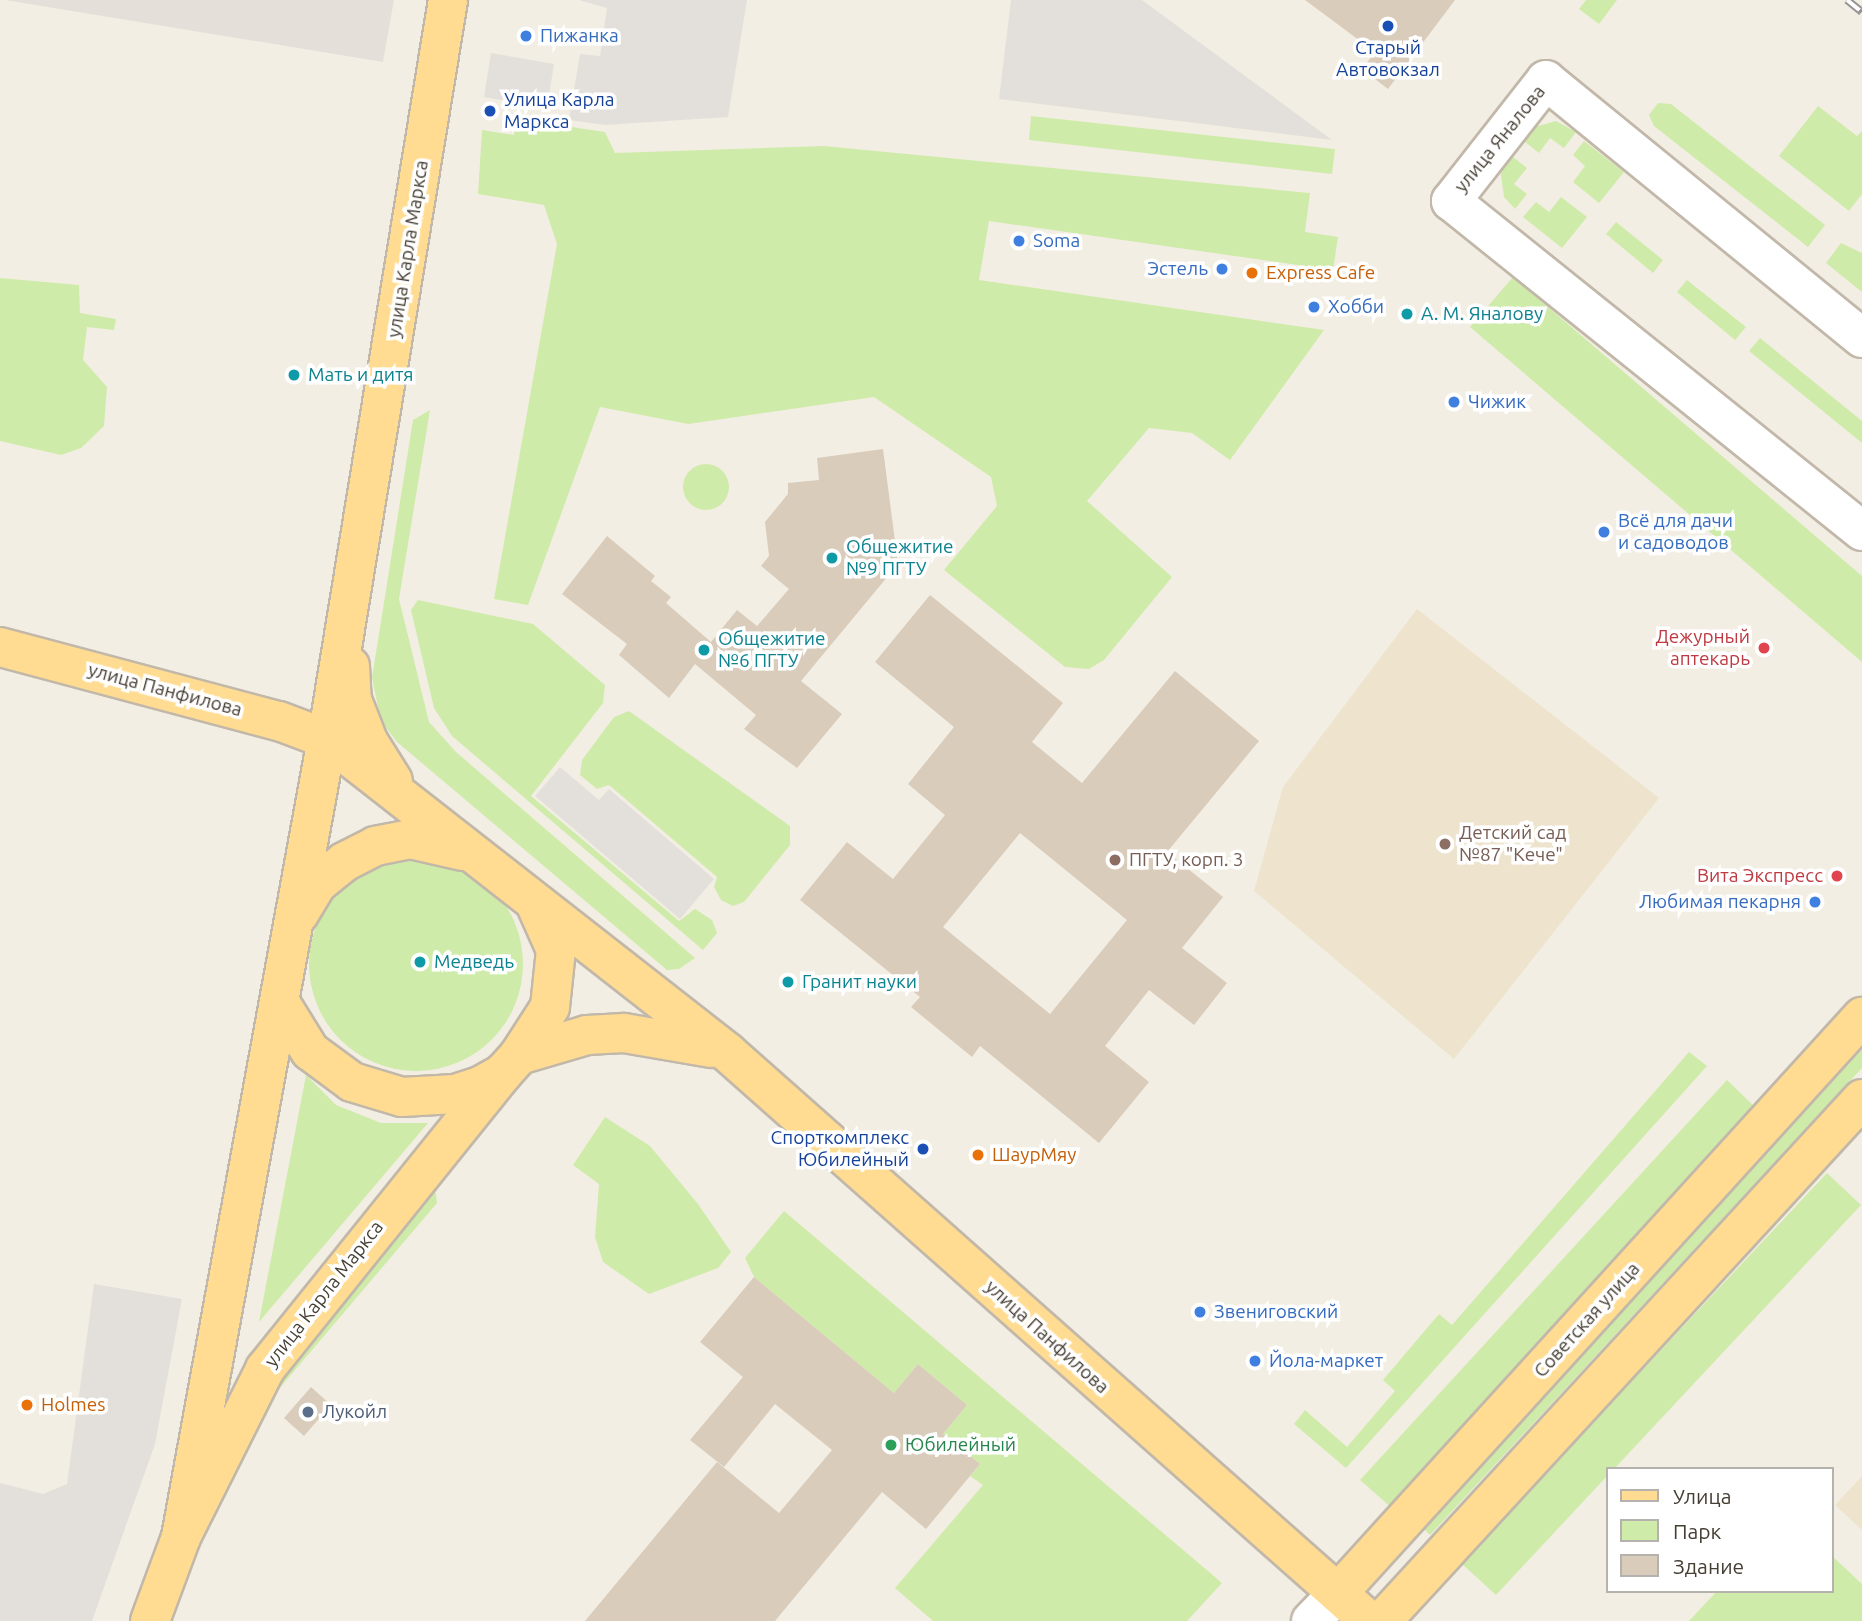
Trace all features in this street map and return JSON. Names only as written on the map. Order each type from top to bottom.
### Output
[{"type":"main road","name":"улица Карла Маркса","points":[[181,1537],[281,1004],[348,622],[448,0]]},
{"type":"main road","name":"улица Карла Маркса","points":[[348,622],[352,700],[368,741],[407,802]]},
{"type":"main road","name":"улица Панфилова","points":[[0,647],[279,721],[327,739],[727,1052],[1369,1621]]},
{"type":"main road","points":[[296,919],[317,884],[344,862],[375,846],[410,839],[438,842],[475,855]]},
{"type":"main road","name":"улица Карла Маркса","points":[[150,1621],[181,1537],[265,1369],[542,1024],[557,978],[553,939],[533,900]]},
{"type":"main road","name":"улица Панфилова","points":[[281,1004],[310,1051],[330,1069],[377,1092],[402,1097],[455,1094],[511,1064],[587,1035],[662,1035],[727,1052]]},
{"type":"main road","name":"Советская улица","points":[[1338,1593],[1862,1017]]},
{"type":"main road","points":[[1382,1621],[1862,1099]]},
{"type":"street","name":"улица Яналова","points":[[1862,338],[1546,80],[1451,201],[1862,531]]},
{"type":"street","name":"Советская улица","points":[[1311,1621],[1338,1593]]},
{"type":"shaded area","points":[[5,0],[394,0],[383,62]]},
{"type":"shaded area","points":[[579,0],[747,0],[728,117],[605,125],[569,120],[580,54],[600,56],[607,8]]},
{"type":"shaded area","points":[[1011,0],[1142,0],[1332,140],[999,99]]},
{"type":"shaded area","points":[[491,53],[554,64],[547,108],[484,97]]},
{"type":"shaded area","name":"Детский сад №87 \"Кече\"","points":[[1417,609],[1659,798],[1454,1059],[1254,891],[1283,787]]},
{"type":"shaded area","points":[[560,767],[599,800],[609,789],[714,879],[680,919],[535,796]]},
{"type":"shaded area","points":[[94,1284],[182,1299],[155,1444],[92,1621],[0,1621],[0,1483],[43,1494],[67,1484]]},
{"type":"shaded area","points":[[1862,1476],[1862,1530],[1835,1505]]},
{"type":"green space","points":[[1586,0],[1617,0],[1599,24],[1579,9]]},
{"type":"green space","points":[[1658,103],[1671,104],[1825,225],[1808,247],[1654,126],[1649,115]]},
{"type":"green space","points":[[1818,106],[1857,136],[1862,131],[1862,194],[1849,211],[1779,156]]},
{"type":"green space","points":[[1031,116],[1335,149],[1332,174],[1029,140]]},
{"type":"green space","points":[[517,119],[605,132],[615,153],[824,146],[1310,193],[1305,232],[1338,237],[1333,270],[989,221],[979,280],[1324,330],[1230,460],[1192,433],[1149,428],[1087,501],[1172,577],[1104,660],[1089,669],[1065,667],[944,570],[997,506],[991,477],[874,397],[688,424],[600,407],[528,605],[494,599],[557,244],[544,205],[478,194],[482,130],[514,135]]},
{"type":"green space","points":[[1556,121],[1576,132],[1564,148],[1550,138],[1539,153],[1521,139],[1531,128]]},
{"type":"green space","points":[[1584,141],[1624,172],[1599,203],[1573,182],[1585,166],[1573,155]]},
{"type":"green space","points":[[1508,153],[1527,168],[1514,184],[1527,194],[1515,209],[1504,197],[1500,168]]},
{"type":"green space","points":[[1561,197],[1587,217],[1562,248],[1523,217],[1536,202],[1549,212]]},
{"type":"green space","points":[[1616,222],[1663,260],[1653,273],[1606,234]]},
{"type":"green space","points":[[1841,243],[1862,253],[1862,292],[1826,263]]},
{"type":"green space","points":[[1513,277],[1862,576],[1862,662],[1470,327]]},
{"type":"green space","points":[[0,278],[79,285],[80,313],[116,319],[114,330],[87,327],[83,360],[107,387],[104,426],[81,448],[61,455],[0,441]]},
{"type":"green space","points":[[1687,280],[1746,327],[1735,340],[1677,292]]},
{"type":"green space","points":[[1760,338],[1862,421],[1862,443],[1749,351]]},
{"type":"green space","points":[[430,410],[399,599],[429,722],[456,752],[695,958],[679,969],[667,970],[397,742],[381,721],[372,678],[413,420]]},
{"type":"green space","points":[[706,464],[722,471],[729,487],[722,503],[706,510],[690,503],[683,487],[690,471]]},
{"type":"green space","points":[[418,600],[533,624],[605,685],[603,703],[531,796],[679,921],[695,909],[712,920],[717,933],[703,950],[452,736],[434,708],[411,610]]},
{"type":"green space","points":[[629,711],[790,826],[790,845],[744,902],[733,906],[721,900],[714,887],[717,877],[609,785],[597,789],[580,775],[582,760],[614,717]]},
{"type":"green space","points":[[416,857],[457,865],[492,888],[515,923],[523,964],[515,1005],[492,1040],[457,1063],[416,1071],[375,1063],[340,1040],[317,1005],[309,964],[317,923],[340,888],[375,865]]},
{"type":"green space","points":[[1862,1049],[1862,1068],[1430,1535],[1423,1528]]},
{"type":"green space","points":[[1689,1052],[1707,1066],[1346,1468],[1294,1424],[1305,1410],[1347,1447],[1395,1391],[1383,1380],[1439,1314],[1452,1325]]},
{"type":"green space","points":[[306,1075],[336,1105],[381,1123],[428,1123],[259,1322]]},
{"type":"green space","points":[[1727,1080],[1758,1110],[1393,1509],[1360,1480]]},
{"type":"green space","points":[[605,1117],[650,1146],[698,1204],[731,1252],[718,1268],[649,1294],[603,1262],[595,1237],[599,1184],[573,1165]]},
{"type":"green space","points":[[1827,1173],[1861,1205],[1616,1467],[1606,1467],[1606,1477],[1496,1595],[1461,1563]]},
{"type":"green space","points":[[435,1187],[437,1203],[267,1403],[258,1395]]},
{"type":"green space","points":[[784,1211],[1222,1583],[1187,1621],[933,1621],[895,1588],[983,1485],[970,1476],[980,1464],[943,1434],[967,1405],[918,1364],[894,1393],[754,1277],[745,1258]]},
{"type":"green space","points":[[1834,1558],[1862,1584],[1862,1621],[1689,1621],[1715,1593],[1834,1593]]},
{"type":"building","name":"Старый Автовокзал","points":[[1305,0],[1455,0],[1388,89],[1362,69],[1375,52]]},
{"type":"building","points":[[883,449],[898,564],[801,681],[842,714],[797,768],[744,729],[756,715],[695,664],[669,698],[619,655],[627,644],[562,594],[607,536],[655,576],[651,581],[671,597],[666,603],[711,642],[737,610],[757,626],[789,589],[761,566],[769,556],[765,522],[788,494],[788,483],[819,480],[817,458]]},
{"type":"building","name":"ПГТУ, корп. 3","points":[[930,595],[1063,703],[1032,742],[1082,783],[1175,671],[1259,741],[1167,852],[1223,897],[1182,948],[1227,983],[1194,1025],[1149,990],[1105,1046],[1149,1082],[1099,1143],[980,1046],[972,1057],[911,1007],[920,997],[800,900],[847,842],[893,879],[945,815],[908,784],[954,727],[875,662]],"holes":[[[1020,833],[1127,920],[1050,1014],[943,927]]]},
{"type":"building","name":"Юбилейный","points":[[754,1277],[894,1393],[918,1364],[967,1405],[943,1434],[980,1464],[926,1529],[882,1492],[775,1621],[585,1621],[717,1462],[779,1513],[832,1450],[775,1404],[724,1467],[690,1440],[743,1377],[700,1342]]},
{"type":"building","name":"Лукойл","points":[[311,1387],[331,1405],[304,1436],[284,1418]]},
{"type":"railway","points":[[1847,0],[1862,12]]},
{"type":"place","name":"Старый Автовокзал","points":[[1388,26]]},
{"type":"place","name":"Пижанка","points":[[526,36]]},
{"type":"place","name":"Улица Карла Маркса","points":[[490,111]]},
{"type":"place","name":"Soma","points":[[1019,241]]},
{"type":"place","name":"Эстель","points":[[1222,269]]},
{"type":"place","name":"Express Cafe","points":[[1252,273]]},
{"type":"place","name":"Хобби","points":[[1314,307]]},
{"type":"place","name":"А. М. Яналову","points":[[1407,314]]},
{"type":"place","name":"Мать и дитя","points":[[294,375]]},
{"type":"place","name":"Чижик","points":[[1454,402]]},
{"type":"place","name":"Всё для дачи и садоводов","points":[[1604,532]]},
{"type":"place","name":"Общежитие №9 ПГТУ","points":[[832,558]]},
{"type":"place","name":"Дежурный аптекарь","points":[[1764,648]]},
{"type":"place","name":"Общежитие №6 ПГТУ","points":[[704,650]]},
{"type":"place","name":"Детский сад №87 \"Кече\"","points":[[1445,844]]},
{"type":"place","name":"ПГТУ, корп. 3","points":[[1115,860]]},
{"type":"place","name":"Вита Экспресс","points":[[1837,876]]},
{"type":"place","name":"Любимая пекарня","points":[[1815,902]]},
{"type":"place","name":"Медведь","points":[[420,962]]},
{"type":"place","name":"Гранит науки","points":[[788,982]]},
{"type":"place","name":"Спорткомплекс Юбилейный","points":[[923,1149]]},
{"type":"place","name":"ШаурМяу","points":[[978,1155]]},
{"type":"place","name":"Звениговский","points":[[1200,1312]]},
{"type":"place","name":"Йола-маркет","points":[[1255,1361]]},
{"type":"place","name":"Holmes","points":[[27,1405]]},
{"type":"place","name":"Лукойл","points":[[308,1412]]},
{"type":"place","name":"Юбилейный","points":[[891,1445]]}]
